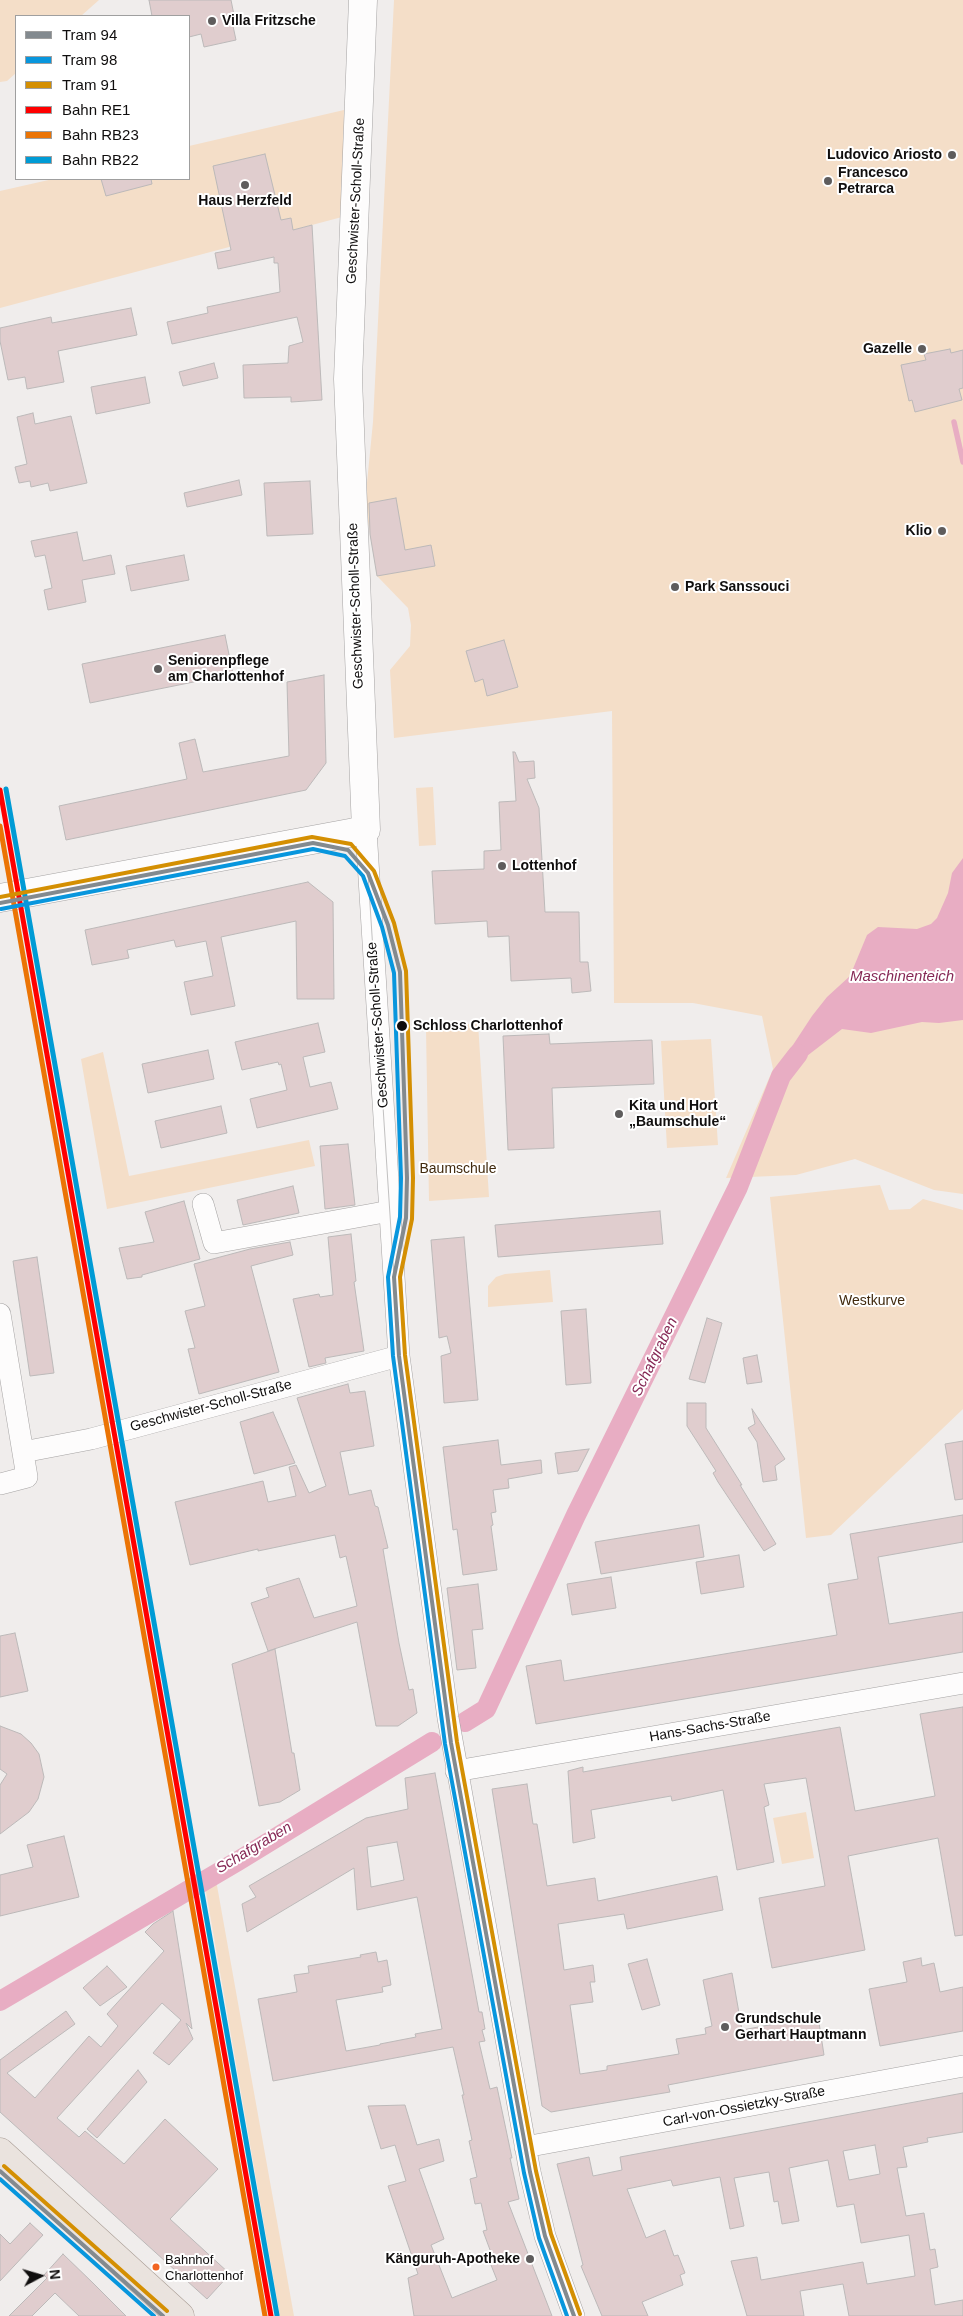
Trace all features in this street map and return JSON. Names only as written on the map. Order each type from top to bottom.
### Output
[{"type":"main road","points":[[0,2152],[180,2316]]},
{"type":"street","name":"Geschwister-Scholl-Straße","points":[[363,0],[348,379],[366,830],[399,1356],[456,1771],[525,2147],[545,2236],[574,2316]]},
{"type":"street","points":[[0,898],[366,830]]},
{"type":"street","points":[[203,1204],[214,1244],[390,1211]]},
{"type":"street","points":[[0,1314],[27,1478],[0,1484]]},
{"type":"street","name":"Geschwister-Scholl-Straße","points":[[22,1452],[91,1439],[399,1356]]},
{"type":"street","name":"Hans-Sachs-Straße","points":[[456,1771],[963,1683]]},
{"type":"street","name":"Carl-von-Ossietzky-Straße","points":[[525,2147],[963,2066]]},
{"type":"green space","points":[[0,0],[99,0],[82,15],[15,15],[15,74],[7,81],[0,82]]},
{"type":"green space","name":"Park Sanssouci","points":[[394,0],[963,0],[963,1194],[934,1190],[855,1159],[796,1175],[726,1178],[773,1069],[762,1016],[693,1003],[614,1003],[612,711],[394,738],[390,670],[410,646],[411,625],[408,608],[377,576],[365,503],[373,422]]},
{"type":"green space","points":[[344,110],[342,217],[0,308],[0,191],[49,180],[190,180],[190,146]]},
{"type":"green space","points":[[433,787],[436,845],[419,846],[416,788]]},
{"type":"green space","name":"Baumschule","points":[[478,1023],[489,1197],[429,1201],[426,1029]]},
{"type":"green space","points":[[711,1039],[718,1145],[667,1148],[661,1041]]},
{"type":"green space","points":[[103,1052],[129,1176],[309,1140],[315,1166],[107,1209],[81,1059]]},
{"type":"green space","name":"Westkurve","points":[[880,1185],[889,1210],[910,1209],[923,1199],[963,1210],[963,1409],[831,1535],[806,1538],[770,1197]]},
{"type":"green space","points":[[550,1270],[553,1302],[488,1307],[488,1286],[496,1277],[505,1274]]},
{"type":"green space","points":[[806,1812],[814,1858],[782,1864],[773,1818]]},
{"type":"green space","points":[[216,1880],[294,2316],[280,2316],[205,1886]]},
{"type":"water","name":"Maschinenteich","points":[[963,858],[963,1020],[939,1023],[922,1022],[871,1033],[842,1029],[781,1076],[791,1048],[812,1016],[827,997],[850,976],[867,935],[878,927],[917,929],[931,924],[937,918],[948,893],[952,873]]},
{"type":"building","name":"Villa Fritzsche","points":[[149,0],[231,0],[236,25],[233,26],[236,40],[204,47],[201,34],[190,37],[190,15],[152,15]]},
{"type":"building","points":[[265,154],[281,220],[291,218],[293,230],[312,225],[322,400],[291,402],[291,397],[244,398],[243,365],[288,363],[289,346],[303,342],[297,317],[172,344],[167,322],[208,313],[207,307],[280,292],[278,263],[274,263],[274,257],[218,269],[215,253],[231,250],[213,166]]},
{"type":"building","points":[[101,180],[151,180],[152,184],[106,196]]},
{"type":"building","points":[[131,308],[137,335],[58,351],[64,382],[27,389],[25,377],[8,380],[0,341],[0,328],[51,317],[52,323]]},
{"type":"building","points":[[950,349],[951,353],[963,350],[963,388],[959,389],[962,400],[915,412],[912,400],[909,401],[901,365],[926,360],[924,354]]},
{"type":"building","points":[[214,363],[218,378],[183,386],[179,372]]},
{"type":"building","points":[[145,377],[150,403],[96,414],[91,387]]},
{"type":"building","points":[[33,413],[35,424],[71,416],[87,483],[50,491],[48,483],[31,487],[30,481],[19,483],[15,467],[27,464],[17,417]]},
{"type":"building","points":[[239,480],[242,495],[187,507],[184,493]]},
{"type":"building","points":[[310,481],[313,534],[267,536],[264,483]]},
{"type":"building","points":[[396,498],[405,550],[431,545],[435,566],[377,576],[370,534],[369,503]]},
{"type":"building","points":[[77,532],[83,561],[111,555],[115,574],[82,580],[86,602],[48,610],[44,590],[52,588],[45,555],[35,557],[31,541]]},
{"type":"building","points":[[184,555],[189,580],[131,591],[126,566]]},
{"type":"building","name":"Seniorenpflege am Charlottenhof","points":[[225,635],[233,674],[90,703],[82,664]]},
{"type":"building","points":[[504,640],[518,687],[487,696],[483,679],[475,682],[466,651]]},
{"type":"building","points":[[324,675],[326,763],[306,790],[66,840],[59,806],[187,779],[179,743],[195,739],[203,772],[289,756],[287,682]]},
{"type":"building","points":[[513,752],[515,752],[519,762],[534,761],[535,778],[527,779],[539,808],[545,912],[579,912],[580,962],[588,962],[591,991],[572,993],[571,978],[511,981],[509,936],[488,937],[487,921],[435,924],[432,871],[484,869],[484,851],[501,850],[499,802],[516,801]]},
{"type":"building","points":[[308,882],[333,902],[334,999],[297,999],[296,921],[221,937],[235,1006],[191,1015],[184,982],[213,976],[206,941],[176,947],[174,940],[127,950],[129,958],[92,965],[85,930]]},
{"type":"building","points":[[318,1023],[325,1052],[303,1057],[310,1087],[331,1082],[338,1109],[257,1128],[250,1099],[287,1090],[281,1064],[279,1065],[278,1062],[242,1070],[235,1042]]},
{"type":"building","points":[[549,1034],[550,1044],[652,1040],[654,1084],[552,1088],[554,1148],[508,1150],[503,1036]]},
{"type":"building","points":[[208,1050],[214,1079],[148,1093],[142,1064]]},
{"type":"building","points":[[221,1106],[227,1133],[161,1148],[155,1121]]},
{"type":"building","points":[[348,1144],[355,1205],[325,1209],[320,1146]]},
{"type":"building","points":[[293,1186],[299,1213],[243,1225],[237,1200]]},
{"type":"building","points":[[184,1201],[200,1259],[142,1275],[142,1277],[127,1279],[119,1248],[154,1242],[145,1212]]},
{"type":"building","points":[[660,1211],[663,1244],[498,1257],[495,1225]]},
{"type":"building","points":[[351,1234],[356,1281],[354,1282],[364,1351],[325,1358],[326,1363],[309,1367],[293,1299],[319,1294],[320,1297],[333,1295],[328,1237]]},
{"type":"building","points":[[464,1237],[478,1400],[444,1403],[441,1356],[451,1353],[447,1336],[439,1338],[431,1240]]},
{"type":"building","points":[[290,1242],[293,1255],[251,1266],[279,1372],[199,1394],[188,1349],[195,1348],[185,1311],[205,1306],[194,1264],[250,1249]]},
{"type":"building","points":[[37,1257],[54,1373],[30,1376],[13,1261]]},
{"type":"building","points":[[586,1309],[591,1383],[566,1385],[561,1311]]},
{"type":"building","points":[[707,1318],[722,1323],[705,1383],[689,1379]]},
{"type":"building","points":[[757,1355],[762,1382],[747,1384],[743,1358]]},
{"type":"building","points":[[348,1384],[350,1393],[365,1391],[374,1446],[340,1452],[349,1495],[371,1490],[375,1506],[378,1507],[388,1548],[383,1549],[399,1643],[409,1690],[413,1689],[417,1713],[398,1726],[376,1726],[357,1622],[268,1651],[251,1603],[269,1597],[266,1588],[299,1578],[314,1618],[357,1606],[346,1556],[340,1558],[335,1535],[258,1551],[258,1549],[190,1565],[175,1502],[263,1481],[268,1502],[296,1496],[289,1467],[296,1465],[309,1493],[326,1486],[297,1398]]},
{"type":"building","points":[[687,1403],[706,1403],[706,1428],[776,1544],[764,1551],[718,1482],[713,1473],[716,1471],[687,1426]]},
{"type":"building","points":[[752,1409],[785,1459],[775,1466],[777,1480],[763,1482],[757,1442],[748,1428],[755,1424]]},
{"type":"building","points":[[273,1412],[295,1463],[254,1474],[240,1422]]},
{"type":"building","points":[[498,1440],[501,1465],[541,1460],[542,1473],[508,1479],[509,1488],[493,1490],[496,1512],[491,1513],[493,1525],[491,1526],[497,1570],[463,1575],[457,1529],[453,1530],[443,1447]]},
{"type":"building","points":[[963,1441],[963,1499],[955,1500],[945,1444]]},
{"type":"building","points":[[589,1449],[578,1471],[558,1474],[555,1453]]},
{"type":"building","points":[[963,1515],[963,1542],[878,1557],[889,1624],[963,1612],[963,1652],[536,1724],[526,1666],[561,1660],[564,1681],[837,1635],[828,1584],[858,1579],[850,1534]]},
{"type":"building","points":[[699,1525],[704,1557],[601,1574],[595,1542]]},
{"type":"building","points":[[739,1555],[744,1587],[701,1594],[696,1562]]},
{"type":"building","points":[[611,1577],[616,1608],[572,1615],[567,1584]]},
{"type":"building","points":[[478,1584],[483,1629],[472,1630],[476,1668],[457,1670],[447,1588]]},
{"type":"building","points":[[15,1633],[28,1691],[0,1697],[0,1636]]},
{"type":"building","points":[[275,1649],[300,1790],[280,1802],[259,1806],[232,1664]]},
{"type":"building","points":[[963,1707],[963,1935],[955,1936],[938,1838],[848,1856],[865,1950],[772,1968],[759,1898],[825,1886],[806,1778],[764,1784],[769,1805],[764,1807],[774,1862],[737,1870],[723,1790],[672,1801],[671,1796],[591,1810],[595,1838],[573,1843],[568,1771],[583,1767],[583,1772],[840,1727],[855,1811],[935,1796],[920,1714]]},
{"type":"building","points":[[0,1726],[21,1734],[31,1743],[39,1754],[44,1777],[38,1799],[29,1812],[0,1834],[0,1785],[7,1774],[0,1769]]},
{"type":"building","points":[[435,1773],[479,2012],[482,2012],[485,2029],[482,2030],[485,2041],[479,2042],[490,2089],[497,2087],[519,2199],[508,2202],[552,2316],[414,2316],[408,2278],[418,2274],[388,2186],[406,2181],[395,2145],[381,2149],[368,2106],[405,2105],[417,2145],[439,2139],[444,2161],[419,2169],[444,2239],[431,2245],[452,2298],[497,2280],[489,2260],[493,2258],[483,2231],[487,2230],[481,2203],[475,2204],[470,2179],[477,2177],[469,2141],[472,2140],[462,2095],[464,2095],[453,2047],[273,2081],[258,1999],[297,1992],[294,1975],[309,1973],[308,1966],[361,1957],[360,1955],[376,1952],[378,1962],[387,1960],[391,1985],[382,1987],[383,1992],[336,2000],[346,2051],[416,2037],[415,2034],[442,2029],[417,1897],[357,1910],[354,1868],[247,1932],[242,1904],[256,1897],[249,1886],[366,1818],[408,1809],[405,1778]],"holes":[[[397,1842],[404,1880],[371,1887],[367,1847]]]},
{"type":"building","points":[[527,1784],[533,1824],[537,1824],[547,1886],[595,1878],[598,1901],[717,1876],[723,1910],[627,1929],[624,1914],[558,1924],[564,1970],[593,1965],[595,1982],[590,1982],[593,2002],[570,2005],[580,2074],[607,2070],[607,2066],[679,2054],[676,2039],[706,2034],[705,2028],[712,2026],[703,1980],[732,1973],[742,2030],[818,2016],[824,2055],[668,2085],[670,2092],[551,2112],[542,2106],[492,1789]]},
{"type":"building","points":[[64,1836],[79,1897],[0,1916],[0,1875],[33,1867],[27,1845]]},
{"type":"building","points":[[173,1911],[192,2029],[186,2023],[193,2039],[169,2065],[153,2053],[181,2020],[162,2003],[57,2118],[79,2137],[85,2131],[124,2164],[165,2119],[218,2169],[170,2219],[230,2274],[207,2299],[0,2112],[0,2060],[66,2011],[75,2024],[7,2073],[35,2098],[89,2036],[101,2047],[118,2026],[107,2014],[164,1951],[145,1932],[153,1924]]},
{"type":"building","points":[[921,1958],[922,1966],[934,1963],[940,1992],[963,1987],[963,2031],[880,2046],[869,1989],[907,1982],[903,1962]]},
{"type":"building","points":[[647,1959],[660,2005],[642,2010],[628,1964]]},
{"type":"building","points":[[107,1966],[127,1987],[100,2006],[83,1988]]},
{"type":"building","points":[[138,2070],[147,2082],[97,2138],[87,2129]]},
{"type":"building","points":[[963,2093],[963,2132],[927,2138],[928,2142],[903,2147],[907,2167],[897,2168],[906,2216],[924,2213],[930,2250],[935,2249],[938,2267],[930,2269],[935,2305],[963,2300],[963,2316],[849,2316],[843,2284],[800,2291],[804,2316],[747,2316],[731,2261],[757,2257],[761,2280],[863,2262],[867,2284],[915,2276],[909,2235],[861,2243],[854,2204],[837,2207],[828,2160],[789,2168],[799,2221],[782,2224],[778,2201],[774,2202],[769,2172],[734,2178],[744,2226],[730,2229],[720,2177],[673,2186],[671,2180],[627,2189],[646,2238],[665,2230],[674,2256],[678,2255],[685,2273],[680,2275],[683,2285],[642,2302],[648,2316],[602,2316],[581,2266],[583,2265],[557,2164],[589,2157],[593,2176],[622,2170],[620,2157]],"holes":[[[875,2145],[880,2174],[849,2180],[843,2151]]]},
{"type":"building","points":[[30,2223],[43,2235],[0,2281],[0,2234],[10,2244]]},
{"type":"building","points":[[63,2254],[126,2316],[79,2316],[55,2293],[32,2316],[9,2316],[47,2278],[44,2275]]},
{"type":"waterway","points":[[954,422],[963,462]]},
{"type":"waterway","name":"Schafgraben","points":[[465,1722],[486,1709],[576,1515],[738,1187],[781,1076],[798,1054]]},
{"type":"waterway","name":"Schafgraben","points":[[0,2001],[238,1861],[432,1742]]},
{"type":"tram line","name":"91","points":[[0,897],[312,837],[351,844],[374,871],[394,923],[406,971],[413,1178],[412,1219],[400,1277],[405,1355],[457,1742],[536,2171],[551,2234],[580,2314]]},
{"type":"tram line","name":"94","points":[[0,903],[313,843],[348,850],[368,873],[388,925],[400,972],[407,1178],[406,1218],[394,1277],[399,1356],[451,1743],[530,2172],[545,2236],[574,2316]]},
{"type":"tram line","name":"98","points":[[1,909],[313,849],[345,856],[363,876],[382,927],[394,973],[401,1178],[400,1217],[388,1277],[393,1356],[445,1744],[524,2173],[539,2238],[567,2316]]},
{"type":"tram line","points":[[368,873],[394,1277]]},
{"type":"tram line","name":"91","points":[[4,2166],[167,2311]]},
{"type":"tram line","name":"94","points":[[0,2171],[163,2316]]},
{"type":"tram line","name":"98","points":[[0,2179],[154,2316]]},
{"type":"rail line","name":"RB22","points":[[6,789],[277,2315]]},
{"type":"rail line","name":"RE1","points":[[0,790],[271,2316]]},
{"type":"rail line","name":"RB23","points":[[0,826],[265,2316]]},
{"type":"place","name":"Villa Fritzsche","points":[[212,21]]},
{"type":"place","name":"Ludovico Ariosto","points":[[952,155]]},
{"type":"place","name":"Francesco Petrarca","points":[[828,181]]},
{"type":"place","name":"Haus Herzfeld","points":[[245,185]]},
{"type":"place","name":"Gazelle","points":[[922,349]]},
{"type":"place","name":"Klio","points":[[942,531]]},
{"type":"place","name":"Park Sanssouci","points":[[675,587]]},
{"type":"place","name":"Seniorenpflege am Charlottenhof","points":[[158,669]]},
{"type":"place","name":"Lottenhof","points":[[502,866]]},
{"type":"place","name":"Schloss Charlottenhof","points":[[402,1026]]},
{"type":"place","name":"Kita und Hort „Baumschule“","points":[[619,1114]]},
{"type":"place","name":"Grundschule Gerhart Hauptmann","points":[[725,2027]]},
{"type":"place","name":"Känguruh-Apotheke","points":[[530,2259]]},
{"type":"place","name":"Bahnhof Charlottenhof","points":[[156,2267]]}]
